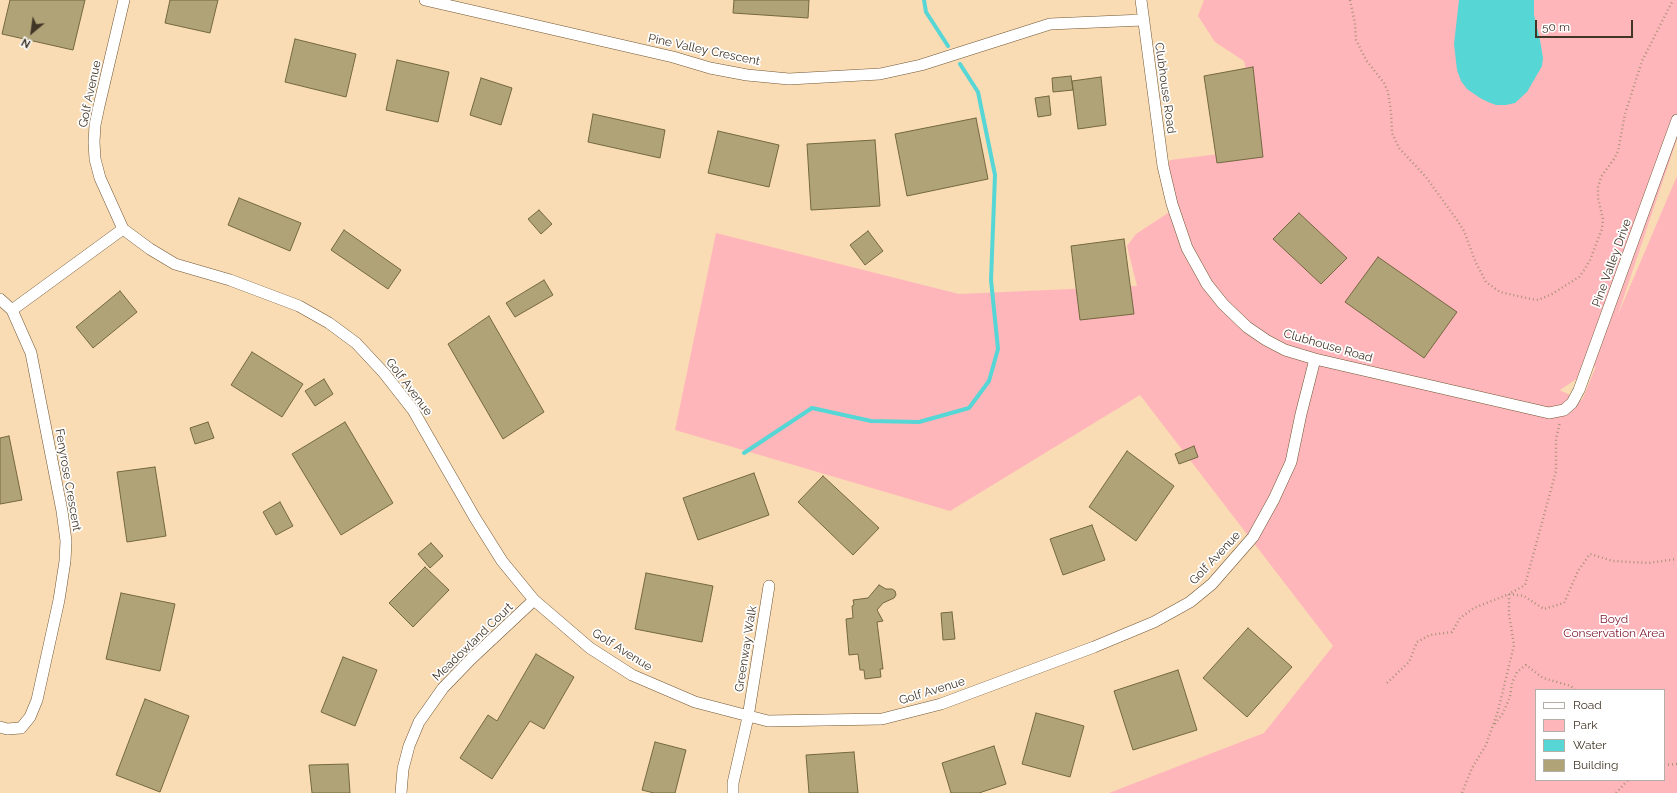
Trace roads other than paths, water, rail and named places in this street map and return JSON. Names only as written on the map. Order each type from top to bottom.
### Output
[{"type":"street","name":"Golf Avenue","points":[[124,0],[98,106],[94,142],[95,159],[100,178],[123,229],[150,249],[175,264],[230,280],[299,306],[329,323],[356,343],[384,373],[413,410],[498,555],[534,600],[590,648],[632,675],[695,702],[768,721],[882,720],[941,704],[1094,647],[1154,622],[1190,602],[1212,584],[1253,537],[1274,500],[1292,462],[1301,414],[1315,359]]},
{"type":"street","name":"Pine Valley Crescent","points":[[425,0],[673,57],[710,68],[747,75],[790,79],[880,74],[921,65],[1050,24],[1143,20]]},
{"type":"street","name":"Clubhouse Road","points":[[1141,0],[1163,166],[1172,204],[1187,248],[1207,284],[1223,304],[1247,327],[1266,340],[1285,350],[1315,359],[1549,414],[1564,410]]},
{"type":"street","name":"Pine Valley Drive","points":[[1564,410],[1572,403],[1579,390],[1677,120]]},
{"type":"street","points":[[12,310],[123,229]]},
{"type":"street","name":"Fenyrose Crescent","points":[[0,299],[12,310],[31,353],[62,511],[66,540],[65,561],[58,600],[37,700],[30,717],[21,728],[7,729],[0,727]]},
{"type":"street","name":"Greenway Walk","points":[[733,793],[732,783],[748,717],[769,586]]},
{"type":"street","name":"Meadowland Court","points":[[401,793],[403,769],[409,746],[419,722],[443,688],[471,659],[534,600]]},
{"type":"water","points":[[1459,0],[1534,0],[1534,15],[1543,58],[1542,66],[1527,92],[1515,103],[1496,105],[1488,102],[1467,89],[1461,81],[1457,70],[1454,44]]},
{"type":"waterway","points":[[924,0],[926,12],[948,46]]},
{"type":"waterway","points":[[744,453],[812,408],[871,421],[919,422],[969,408],[989,381],[998,349],[991,280],[995,175],[978,92],[960,64]]},
{"type":"park label","name":"Boyd Conservation Area","points":[[1614,626]]}]
